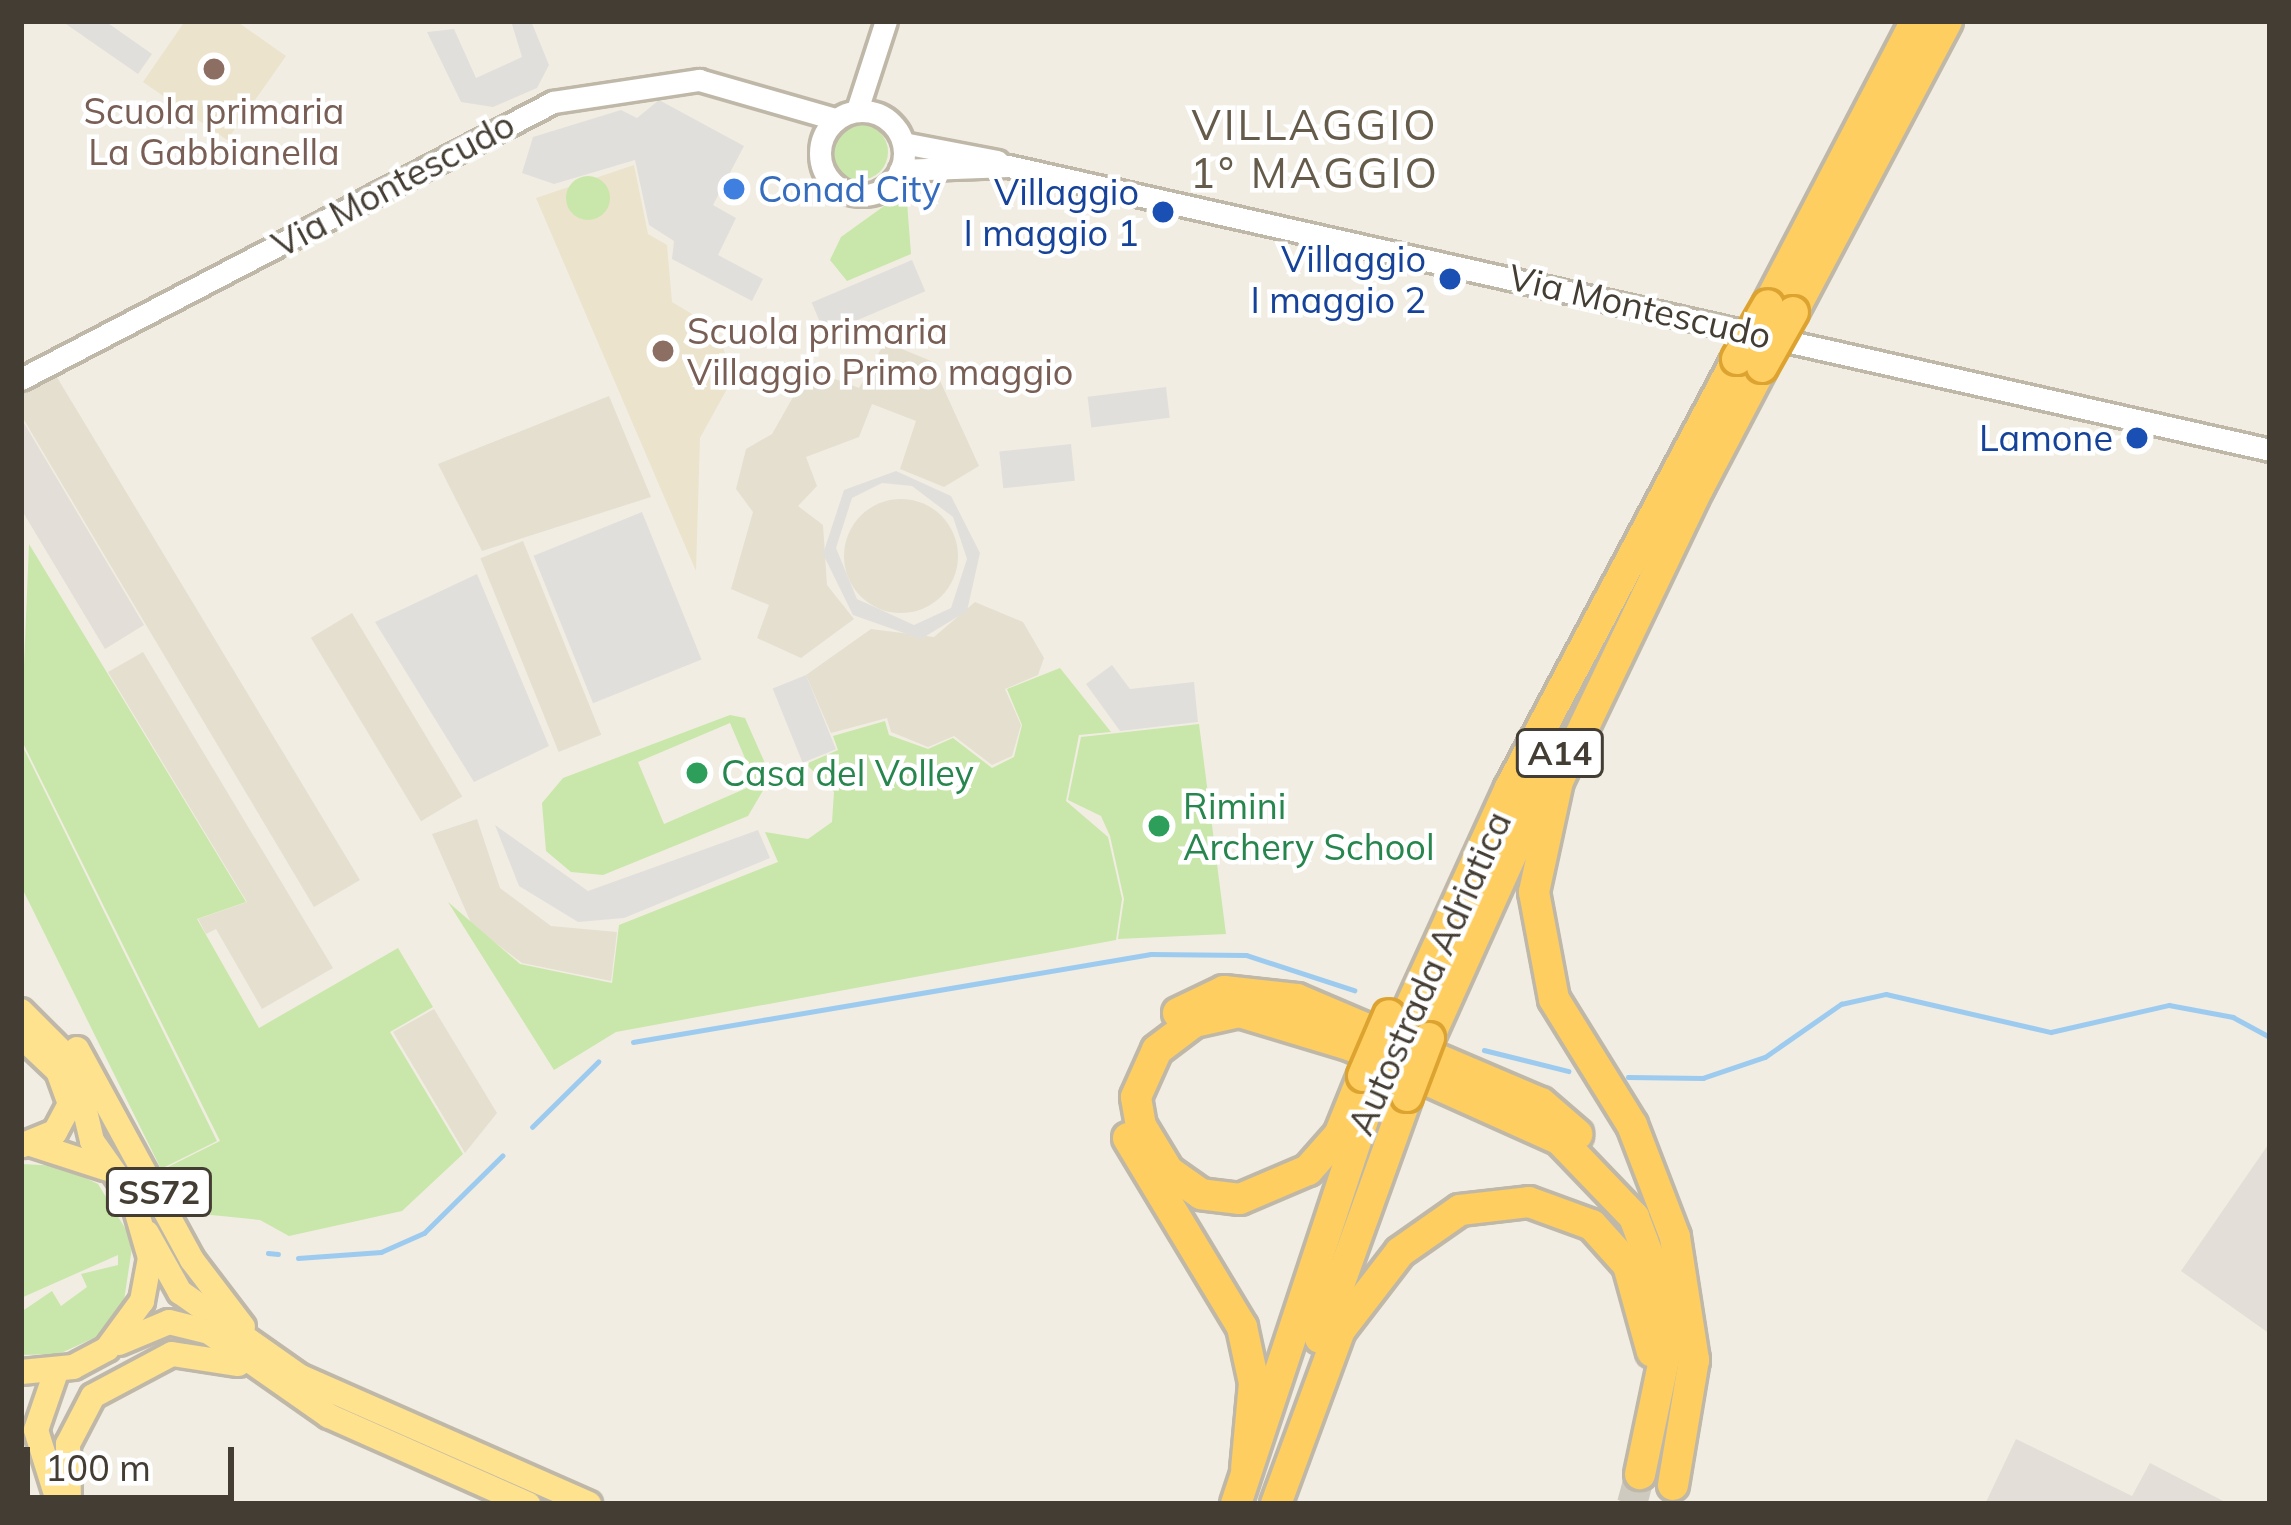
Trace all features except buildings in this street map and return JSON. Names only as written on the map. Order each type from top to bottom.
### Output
[{"type":"highway","name":"Autostrada Adriatica","points":[[1780,308],[1916,21]]},
{"type":"highway","name":"Autostrada Adriatica","points":[[1272,1504],[1407,1096],[1407,1027],[1479,822],[1510,788],[1947,21]]},
{"type":"highway","name":"Autostrada Adriatica","points":[[1407,1027],[1545,780],[1706,474],[1750,363]]},
{"type":"highway","points":[[1673,1485],[1694,1360],[1656,1173],[1554,999],[1534,892],[1558,781],[1706,474]]},
{"type":"highway","points":[[1246,1469],[1254,1383],[1242,1328],[1216,1271],[1149,1183],[1124,1106],[1141,1050],[1163,1024],[1224,991],[1297,999],[1541,1103],[1628,1187],[1694,1360]]},
{"type":"highway","points":[[1407,1027],[1371,1076],[1339,1135],[1308,1170],[1240,1199],[1201,1194],[1169,1172],[1141,1126],[1136,1096],[1157,1050],[1194,1022],[1239,1012],[1348,1045],[1560,1139],[1634,1217],[1651,1252],[1668,1327],[1640,1474]]},
{"type":"highway","name":"Autostrada Adriatica","points":[[1236,1504],[1371,1076]]},
{"type":"highway","points":[[1272,1504],[1340,1330],[1400,1252],[1460,1210],[1558,1207],[1616,1250],[1651,1336],[1653,1412]]},
{"type":"main road","points":[[21,1010],[74,1064],[92,1141],[147,1233],[142,1301],[107,1349]]},
{"type":"main road","name":"SS72","points":[[21,1010],[85,1057],[205,1282],[299,1376]]},
{"type":"main road","points":[[21,1036],[58,1071],[70,1104],[55,1132],[22,1145]]},
{"type":"main road","points":[[22,1145],[76,1152],[120,1182]]},
{"type":"main road","name":"SS72","points":[[147,1233],[180,1292],[299,1376],[589,1504]]},
{"type":"main road","points":[[21,1372],[56,1372],[107,1349],[187,1324],[329,1416],[528,1504]]},
{"type":"main road","points":[[69,1504],[68,1444],[103,1388],[188,1352],[262,1371]]},
{"type":"main road","points":[[56,1372],[36,1430],[58,1504]]},
{"type":"main road","points":[[21,1446],[41,1504]]},
{"type":"street","points":[[857,110],[875,77],[886,21]]},
{"type":"street","points":[[875,77],[885,117],[903,143],[900,170],[880,191],[846,192],[823,170],[820,146],[835,119],[857,110],[885,117]]},
{"type":"street","name":"Via Montescudo","points":[[21,379],[553,102],[658,78],[735,87],[785,110],[835,119]]},
{"type":"street","name":"Via Montescudo","points":[[785,110],[820,146]]},
{"type":"street","name":"Via Montescudo","points":[[903,143],[2270,450]]},
{"type":"street","name":"Via Montescudo","points":[[900,170],[1008,166]]},
{"type":"shaded area","points":[[105,21],[152,54],[138,74],[63,22]]},
{"type":"shaded area","name":"Scuola primaria La Gabbianella","points":[[185,21],[236,21],[286,56],[227,140],[143,82]]},
{"type":"shaded area","points":[[511,21],[531,21],[549,65],[537,88],[493,107],[461,102],[427,32],[454,29],[476,78],[522,57]]},
{"type":"shaded area","points":[[659,100],[744,146],[713,205],[736,218],[718,255],[763,279],[752,301],[672,259],[674,241],[649,225],[635,160],[554,184],[522,173],[533,137],[621,110],[637,118]]},
{"type":"shaded area","name":"Scuola primaria Villaggio Primo maggio","points":[[634,165],[648,234],[667,245],[672,302],[717,329],[733,378],[700,438],[696,571],[536,198]]},
{"type":"shaded area","points":[[912,260],[925,291],[825,334],[812,303]]},
{"type":"shaded area","points":[[885,342],[931,361],[979,466],[944,487],[900,469],[916,421],[872,404],[859,437],[806,457],[817,486],[798,506],[823,525],[827,585],[854,619],[801,658],[757,638],[769,605],[731,589],[753,512],[736,489],[746,449],[772,434],[809,369],[859,388]]},
{"type":"shaded area","points":[[55,374],[360,880],[314,907],[21,415],[21,391]]},
{"type":"shaded area","points":[[1166,387],[1170,418],[1091,427],[1088,397]]},
{"type":"shaded area","points":[[609,396],[651,497],[482,551],[438,464]]},
{"type":"shaded area","points":[[21,418],[144,625],[105,649],[21,509]]},
{"type":"shaded area","points":[[1071,444],[1075,481],[1003,488],[999,452]]},
{"type":"shaded area","points":[[896,471],[951,496],[980,553],[967,611],[921,639],[853,615],[823,554],[844,490]],"holes":[[[882,483],[912,486],[953,517],[967,559],[951,608],[914,625],[857,599],[836,548],[852,498]]]},
{"type":"shaded area","points":[[901,499],[933,508],[949,524],[958,556],[949,588],[933,604],[901,613],[869,604],[853,588],[844,556],[853,524],[869,508]]},
{"type":"shaded area","points":[[642,512],[702,659],[593,703],[534,556]]},
{"type":"shaded area","points":[[523,541],[601,735],[559,752],[480,558]]},
{"type":"shaded area","points":[[477,574],[549,746],[474,782],[375,622]]},
{"type":"shaded area","points":[[975,602],[1023,622],[1044,658],[1038,675],[1005,689],[1021,725],[1012,756],[992,765],[954,736],[928,747],[891,732],[887,718],[831,733],[806,675],[871,629],[934,637]]},
{"type":"shaded area","points":[[352,613],[462,796],[421,821],[311,638]]},
{"type":"shaded area","points":[[143,652],[333,968],[262,1009],[216,929],[206,934],[198,919],[247,902],[108,672]]},
{"type":"shaded area","points":[[1112,665],[1130,689],[1194,682],[1198,722],[1120,731],[1086,684]]},
{"type":"shaded area","points":[[806,675],[836,749],[803,763],[773,688]]},
{"type":"shaded area","points":[[477,819],[500,888],[551,926],[617,932],[611,981],[522,963],[472,925],[432,834]]},
{"type":"shaded area","points":[[495,825],[588,891],[758,830],[770,858],[624,918],[578,922],[519,886]]},
{"type":"shaded area","points":[[434,1009],[497,1113],[465,1153],[393,1032]]},
{"type":"shaded area","points":[[2270,1142],[2270,1334],[2181,1271]]},
{"type":"shaded area","points":[[2016,1439],[2132,1496],[2150,1463],[2229,1504],[1985,1504]]},
{"type":"green space","points":[[860,124],[880,132],[888,152],[880,172],[860,180],[840,172],[832,152],[840,132]]},
{"type":"green space","points":[[588,176],[603,183],[610,198],[603,213],[588,220],[573,213],[566,198],[573,183]]},
{"type":"green space","points":[[923,178],[907,202],[911,254],[847,281],[830,260],[841,237]]},
{"type":"green space","points":[[29,544],[246,902],[197,919],[259,1028],[398,948],[433,1007],[390,1032],[463,1154],[402,1211],[289,1236],[260,1220],[182,1212],[162,1170],[220,1141],[21,739]]},
{"type":"green space","points":[[1060,668],[1111,732],[1079,735],[1066,801],[1108,837],[1122,899],[1116,940],[616,1032],[554,1070],[448,902],[520,964],[612,983],[619,925],[778,862],[765,832],[808,839],[832,822],[834,792],[806,764],[838,750],[833,736],[885,721],[889,735],[928,749],[953,738],[992,768],[1014,757],[1022,725],[1007,689]]},
{"type":"green space","points":[[730,715],[745,718],[771,777],[748,816],[603,875],[571,872],[546,851],[542,803],[563,778]],"holes":[[[730,723],[756,784],[664,824],[638,762]]]},
{"type":"green space","name":"Rimini Archery School","points":[[1199,724],[1226,934],[1118,939],[1124,899],[1110,836],[1101,816],[1068,800],[1081,737]]},
{"type":"green space","points":[[21,743],[217,1141],[161,1169],[21,886]]},
{"type":"green space","points":[[21,1164],[61,1166],[98,1184],[133,1241],[123,1307],[96,1337],[59,1354],[21,1355],[21,1312],[52,1291],[61,1306],[87,1287],[81,1274],[118,1265],[118,1255],[21,1298]]},
{"type":"waterway","points":[[633,1042],[1151,954],[1246,955],[1354,990]]},
{"type":"waterway","points":[[1628,1077],[1703,1078],[1765,1057],[1841,1004],[1886,994],[2051,1032],[2169,1005],[2233,1017],[2270,1037]]},
{"type":"waterway","points":[[1484,1050],[1568,1071]]},
{"type":"waterway","points":[[532,1127],[598,1062]]},
{"type":"waterway","points":[[298,1258],[381,1252],[424,1233],[502,1156]]},
{"type":"waterway","points":[[268,1253],[278,1254]]},
{"type":"tunnel","points":[[1632,1504],[1640,1474]]},
{"type":"place","name":"Scuola primaria La Gabbianella","points":[[214,69]]},
{"type":"place","name":"Conad City","points":[[734,189]]},
{"type":"place","name":"Villaggio I maggio 1","points":[[1163,212]]},
{"type":"place","name":"Villaggio I maggio 2","points":[[1450,279]]},
{"type":"place","name":"Scuola primaria Villaggio Primo maggio","points":[[663,351]]},
{"type":"place","name":"Lamone","points":[[2137,438]]},
{"type":"place","name":"Casa del Volley","points":[[697,773]]},
{"type":"place","name":"Rimini Archery School","points":[[1159,826]]},
{"type":"district","name":"VILLAGGIO 1° MAGGIO","points":[[1315,149]]}]
